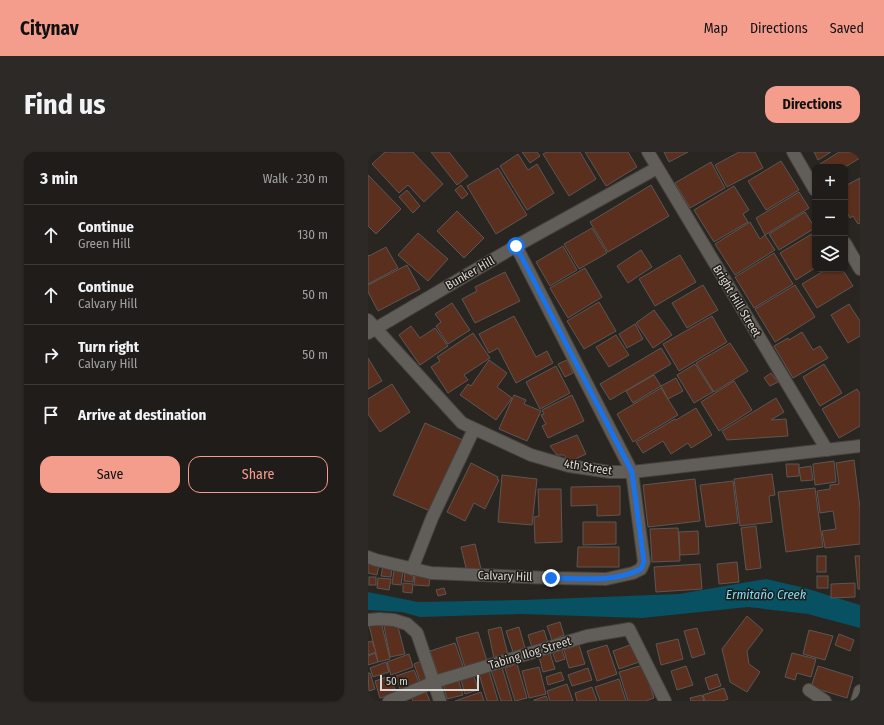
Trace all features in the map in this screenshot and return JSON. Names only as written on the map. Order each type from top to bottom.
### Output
[{"type":"street","name":"Bright Hill Street","points":[[648,152],[827,450]]},
{"type":"street","points":[[793,152],[812,185]]},
{"type":"street","name":"Bunker Hill","points":[[371,327],[657,168]]},
{"type":"street","points":[[516,246],[632,472]]},
{"type":"street","points":[[848,248],[860,269]]},
{"type":"street","name":"4th Street","points":[[371,327],[462,422],[531,455],[569,466],[610,472],[632,472],[860,446]]},
{"type":"street","points":[[412,569],[432,518],[474,429]]},
{"type":"street","name":"Calvary Hill","points":[[368,557],[431,573],[606,579],[633,573],[641,569],[644,562],[632,472]]},
{"type":"street","points":[[368,620],[394,620],[407,624],[417,633],[440,701]]},
{"type":"street","name":"Tabing Ilog Street","points":[[389,701],[434,682],[587,636],[629,629],[665,701]]},
{"type":"street","points":[[809,690],[825,701]]},
{"type":"street","points":[[857,701],[860,691]]},
{"type":"water","name":"Ermitaño Creek","points":[[766,579],[805,588],[860,605],[860,628],[808,614],[748,607],[642,618],[521,614],[420,617],[402,612],[368,610],[368,592],[418,602],[524,600],[679,594]]},
{"type":"building","points":[[385,152],[413,152],[443,184],[424,202],[408,185],[399,193],[372,164]]},
{"type":"building","points":[[431,152],[449,152],[468,176],[457,185]]},
{"type":"building","points":[[522,152],[537,152],[540,156],[530,163]]},
{"type":"building","points":[[547,152],[580,152],[596,179],[569,196],[543,154]]},
{"type":"building","points":[[585,152],[628,152],[637,167],[606,186]]},
{"type":"building","points":[[664,152],[688,152],[669,162]]},
{"type":"building","points":[[739,152],[755,152],[763,168],[727,187],[715,165]]},
{"type":"building","points":[[814,152],[831,152],[818,160]]},
{"type":"building","points":[[839,152],[860,152],[860,158],[848,165],[820,164]]},
{"type":"building","points":[[518,154],[528,170],[537,164],[554,193],[527,210],[500,166]]},
{"type":"building","points":[[781,161],[799,190],[766,210],[748,181]]},
{"type":"building","points":[[711,162],[725,188],[690,208],[675,183]]},
{"type":"building","points":[[498,168],[527,215],[496,234],[467,186]]},
{"type":"building","points":[[368,175],[401,209],[376,234],[368,226]]},
{"type":"building","points":[[860,178],[860,223],[858,224],[853,216],[850,218],[848,214],[848,184]]},
{"type":"building","points":[[461,185],[468,194],[462,199],[455,190]]},
{"type":"building","points":[[651,185],[669,216],[608,252],[590,222]]},
{"type":"building","points":[[734,186],[749,210],[743,214],[748,222],[714,242],[694,210]]},
{"type":"building","points":[[407,190],[420,206],[413,213],[399,197]]},
{"type":"building","points":[[799,192],[809,208],[765,235],[756,218]]},
{"type":"building","points":[[457,211],[484,238],[464,258],[437,231]]},
{"type":"building","points":[[805,212],[812,223],[812,230],[779,250],[769,234]]},
{"type":"building","points":[[750,222],[760,239],[765,235],[775,250],[735,275],[715,244]]},
{"type":"building","points":[[592,228],[607,253],[579,269],[564,244]]},
{"type":"building","points":[[418,233],[448,259],[428,281],[398,255]]},
{"type":"building","points":[[812,234],[812,270],[796,280],[780,253]]},
{"type":"building","points":[[563,246],[577,270],[550,286],[536,262]]},
{"type":"building","points":[[386,247],[398,268],[368,284],[368,255],[369,256]]},
{"type":"building","points":[[641,250],[652,267],[628,283],[617,266]]},
{"type":"building","points":[[774,253],[793,284],[754,308],[735,277]]},
{"type":"building","points":[[680,255],[696,282],[655,306],[639,279]]},
{"type":"building","points":[[407,265],[420,289],[378,311],[368,292],[368,285]]},
{"type":"building","points":[[585,268],[602,297],[568,318],[550,288]]},
{"type":"building","points":[[505,272],[520,301],[475,323],[462,299],[477,291],[475,287]]},
{"type":"building","points":[[822,272],[844,272],[853,286],[817,308],[802,284]]},
{"type":"building","points":[[703,285],[718,310],[687,328],[672,303]]},
{"type":"building","points":[[795,285],[815,317],[775,342],[755,309]]},
{"type":"building","points":[[599,302],[616,331],[584,349],[567,321]]},
{"type":"building","points":[[452,303],[470,330],[448,344],[436,326],[441,322],[435,314]]},
{"type":"building","points":[[849,304],[860,321],[860,336],[848,343],[831,315]]},
{"type":"building","points":[[654,310],[672,335],[653,348],[636,323]]},
{"type":"building","points":[[514,316],[536,357],[547,351],[553,363],[516,383],[498,348],[489,353],[479,334]]},
{"type":"building","points":[[712,316],[727,342],[679,371],[663,344]]},
{"type":"building","points":[[635,324],[643,339],[627,348],[619,334]]},
{"type":"building","points":[[411,326],[420,338],[435,328],[448,346],[420,365],[399,335]]},
{"type":"building","points":[[802,332],[813,350],[820,346],[828,358],[793,378],[774,346],[788,338],[789,340]]},
{"type":"building","points":[[473,333],[490,358],[464,375],[468,380],[448,393],[431,367],[440,361],[437,357]]},
{"type":"building","points":[[616,335],[629,355],[609,367],[596,347]]},
{"type":"building","points":[[730,343],[748,371],[714,392],[696,363]]},
{"type":"building","points":[[661,348],[671,364],[610,400],[600,384]]},
{"type":"building","points":[[368,358],[382,381],[368,389]]},
{"type":"building","points":[[489,360],[507,373],[497,387],[512,398],[496,420],[460,395],[468,384],[471,386]]},
{"type":"building","points":[[567,360],[573,373],[565,377],[558,364]]},
{"type":"building","points":[[695,364],[713,392],[694,403],[677,375]]},
{"type":"building","points":[[824,364],[842,393],[820,406],[803,377]]},
{"type":"building","points":[[556,366],[570,393],[540,409],[526,382]]},
{"type":"building","points":[[771,373],[778,382],[770,386],[764,378]]},
{"type":"building","points":[[654,375],[661,386],[633,403],[626,391]]},
{"type":"building","points":[[676,378],[683,391],[668,399],[661,386]]},
{"type":"building","points":[[734,381],[752,410],[719,431],[701,402]]},
{"type":"building","points":[[392,384],[410,412],[380,432],[368,414],[368,399]]},
{"type":"building","points":[[661,388],[678,415],[633,442],[617,414]]},
{"type":"building","points":[[857,389],[860,394],[860,426],[839,438],[822,409]]},
{"type":"building","points":[[514,395],[526,400],[524,404],[541,411],[527,441],[499,429]]},
{"type":"building","points":[[572,395],[584,421],[548,438],[542,426],[546,424],[541,415],[544,414],[542,410]]},
{"type":"building","points":[[776,398],[784,412],[771,420],[786,419],[788,436],[727,440],[722,431]]},
{"type":"building","points":[[696,408],[712,435],[691,448],[688,443],[671,454],[663,441],[643,453],[636,442]]},
{"type":"building","points":[[425,423],[463,440],[430,511],[393,495]]},
{"type":"building","points":[[577,435],[586,454],[569,462],[564,455],[557,455],[550,446]]},
{"type":"building","points":[[854,460],[860,508],[860,544],[825,548],[822,531],[836,529],[833,511],[820,513],[817,491],[830,489],[830,485],[839,484],[836,463]]},
{"type":"building","points":[[834,461],[836,482],[815,485],[813,464]]},
{"type":"building","points":[[471,463],[498,477],[497,479],[499,480],[485,509],[474,503],[465,521],[447,512]]},
{"type":"building","points":[[786,464],[799,464],[799,476],[787,477]]},
{"type":"building","points":[[811,466],[813,480],[801,481],[799,468]]},
{"type":"building","points":[[772,474],[775,495],[769,496],[772,522],[740,526],[734,479]]},
{"type":"building","points":[[502,475],[537,479],[532,525],[498,522]]},
{"type":"building","points":[[695,479],[700,521],[648,527],[643,485]]},
{"type":"building","points":[[733,481],[738,523],[706,527],[700,485]]},
{"type":"building","points":[[620,486],[620,515],[597,516],[597,505],[571,506],[571,487]]},
{"type":"building","points":[[815,488],[823,547],[786,552],[778,492]]},
{"type":"building","points":[[538,489],[561,489],[562,542],[535,543],[534,517],[539,516]]},
{"type":"building","points":[[583,522],[616,522],[616,544],[583,545]]},
{"type":"building","points":[[756,526],[761,568],[746,570],[741,528]]},
{"type":"building","points":[[678,528],[680,561],[652,562],[650,529]]},
{"type":"building","points":[[698,531],[699,554],[680,555],[679,532]]},
{"type":"building","points":[[475,544],[481,569],[467,572],[461,547]]},
{"type":"building","points":[[578,547],[619,547],[619,567],[577,567]]},
{"type":"building","points":[[817,556],[826,556],[826,572],[817,572]]},
{"type":"building","points":[[855,556],[860,556],[860,589],[858,589]]},
{"type":"building","points":[[368,562],[379,565],[377,575],[368,573]]},
{"type":"building","points":[[737,562],[739,582],[719,584],[717,564]]},
{"type":"building","points":[[700,564],[702,589],[656,592],[654,567]]},
{"type":"building","points":[[383,566],[392,567],[391,577],[381,576]]},
{"type":"building","points":[[394,570],[403,571],[401,585],[392,584]]},
{"type":"building","points":[[405,571],[414,572],[413,582],[404,581]]},
{"type":"building","points":[[415,574],[430,576],[429,586],[414,585]]},
{"type":"building","points":[[817,576],[828,576],[828,588],[817,588]]},
{"type":"building","points":[[369,577],[376,577],[376,585],[369,585]]},
{"type":"building","points":[[378,578],[391,579],[389,590],[377,588]]},
{"type":"building","points":[[403,583],[413,584],[412,593],[403,592]]},
{"type":"building","points":[[855,583],[855,597],[831,598],[831,584]]},
{"type":"building","points":[[444,588],[446,594],[438,596],[436,590]]},
{"type":"building","points":[[747,616],[763,630],[747,651],[749,664],[760,672],[747,692],[730,682],[722,649]]},
{"type":"building","points":[[381,622],[390,659],[378,662],[369,625]]},
{"type":"building","points":[[560,622],[564,635],[552,640],[547,626]]},
{"type":"building","points":[[397,623],[405,654],[390,657],[384,626]]},
{"type":"building","points":[[501,627],[508,655],[494,658],[488,630]]},
{"type":"building","points":[[519,627],[525,648],[513,652],[506,631]]},
{"type":"building","points":[[697,628],[705,654],[692,658],[684,631]]},
{"type":"building","points":[[544,630],[548,643],[532,647],[528,635]]},
{"type":"building","points":[[809,630],[833,636],[825,660],[803,654]]},
{"type":"building","points":[[478,632],[487,661],[465,667],[456,638]]},
{"type":"building","points":[[839,634],[854,640],[850,651],[835,645]]},
{"type":"building","points":[[678,639],[683,659],[661,665],[656,644]]},
{"type":"building","points":[[372,641],[376,652],[368,655],[368,642]]},
{"type":"building","points":[[455,643],[464,669],[439,677],[430,651]]},
{"type":"building","points":[[633,644],[639,662],[619,669],[613,651]]},
{"type":"building","points":[[579,645],[585,664],[569,668],[564,650]]},
{"type":"building","points":[[607,645],[617,674],[597,681],[587,651]]},
{"type":"building","points":[[561,648],[565,659],[556,662],[552,651]]},
{"type":"building","points":[[549,650],[555,669],[543,672],[538,653]]},
{"type":"building","points":[[375,653],[378,662],[368,665],[368,656]]},
{"type":"building","points":[[792,653],[816,659],[811,677],[797,673],[795,680],[785,677]]},
{"type":"building","points":[[409,654],[413,667],[391,675],[387,662]]},
{"type":"building","points":[[424,660],[431,681],[421,684],[414,664]]},
{"type":"building","points":[[386,662],[389,672],[373,677],[370,668]]},
{"type":"building","points":[[517,664],[527,698],[515,701],[505,668]]},
{"type":"building","points":[[643,665],[654,698],[646,701],[628,701],[619,672]]},
{"type":"building","points":[[686,666],[693,685],[677,690],[671,671]]},
{"type":"building","points":[[818,666],[853,677],[847,698],[811,687]]},
{"type":"building","points":[[502,667],[512,701],[501,701],[491,670]]},
{"type":"building","points":[[539,667],[546,694],[529,698],[522,671]]},
{"type":"building","points":[[588,668],[592,680],[572,686],[568,675]]},
{"type":"building","points":[[414,670],[420,685],[401,692],[396,676]]},
{"type":"building","points":[[489,671],[498,701],[487,701],[479,674]]},
{"type":"building","points":[[561,672],[564,680],[548,685],[546,677]]},
{"type":"building","points":[[368,673],[370,673],[375,689],[369,691]]},
{"type":"building","points":[[717,674],[721,686],[709,690],[705,678]]},
{"type":"building","points":[[390,676],[396,693],[380,698],[375,681]]},
{"type":"building","points":[[474,676],[478,690],[465,694],[461,680]]},
{"type":"building","points":[[458,679],[463,695],[447,699],[443,683]]},
{"type":"building","points":[[619,679],[626,701],[600,701],[595,687]]},
{"type":"building","points":[[567,684],[573,701],[550,701],[547,691]]},
{"type":"building","points":[[592,687],[597,701],[577,701],[575,693]]},
{"type":"building","points":[[724,688],[728,699],[722,701],[705,701],[703,695]]},
{"type":"building","points":[[426,692],[430,701],[413,701],[411,697]]},
{"type":"building","points":[[481,692],[484,701],[455,701]]},
{"type":"building","points":[[702,695],[704,701],[691,701],[690,698]]},
{"type":"building","points":[[546,696],[548,701],[534,701],[534,700]]},
{"type":"route","points":[[516,246],[632,472],[644,562],[641,569],[633,573],[606,579],[551,578]]}]
